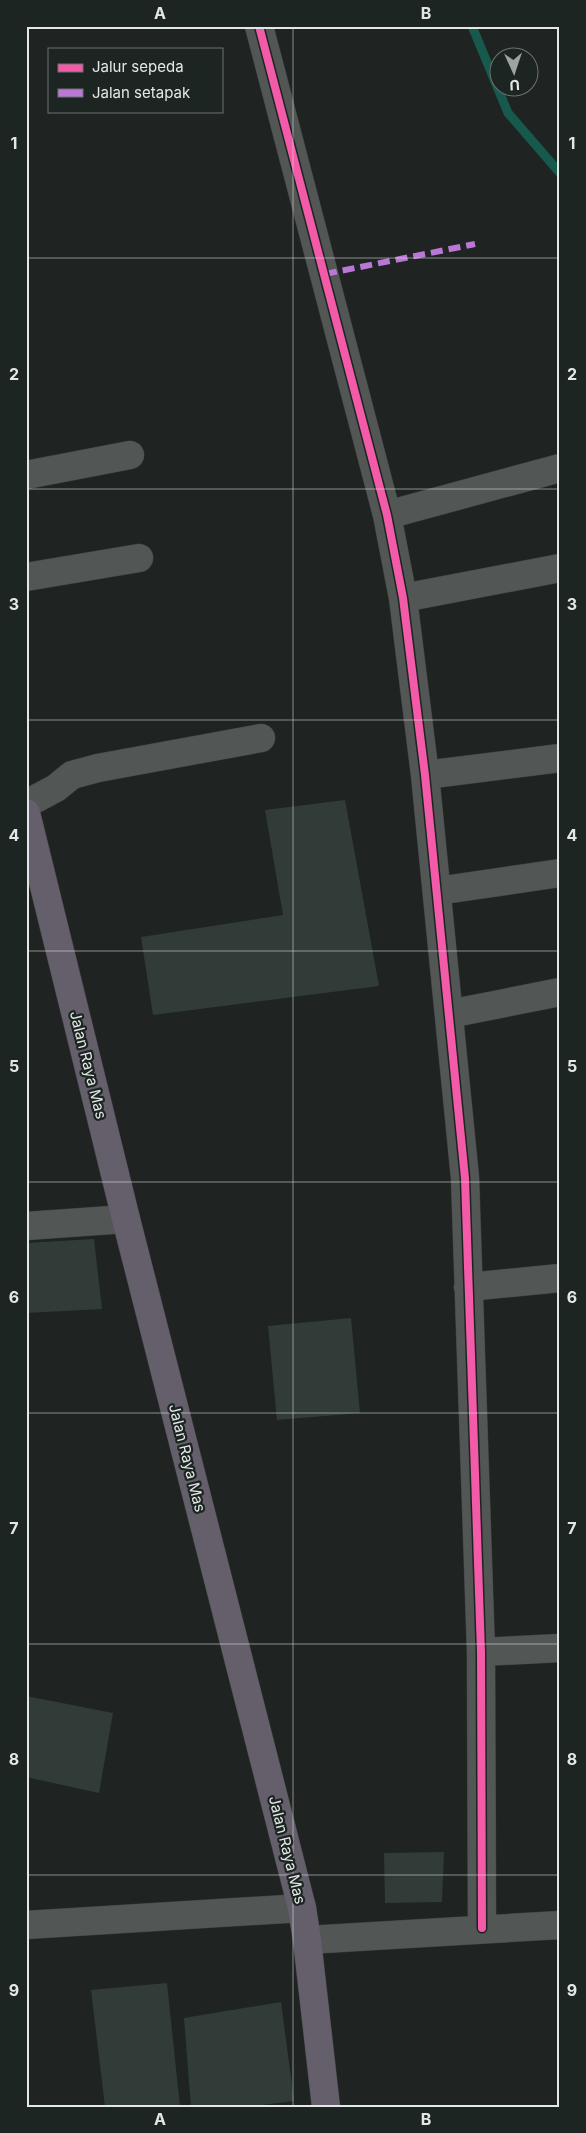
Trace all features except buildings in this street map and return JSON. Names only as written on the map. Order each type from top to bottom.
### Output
[{"type":"highway","name":"Jalan Raya Mas","points":[[26,813],[126,1219],[302,1908],[326,2107]]},
{"type":"street","points":[[259,26],[387,515],[403,598],[424,775],[465,1178],[481,1652],[482,1928]]},
{"type":"street","points":[[26,475],[130,455]]},
{"type":"street","points":[[387,515],[560,468]]},
{"type":"street","points":[[26,577],[139,558]]},
{"type":"street","points":[[403,598],[560,568]]},
{"type":"street","points":[[26,804],[56,788],[72,775],[98,768],[261,738]]},
{"type":"street","points":[[424,775],[560,758]]},
{"type":"street","points":[[437,891],[560,873]]},
{"type":"street","points":[[449,1014],[560,992]]},
{"type":"street","points":[[26,1226],[126,1219]]},
{"type":"street","points":[[468,1287],[560,1278]]},
{"type":"street","points":[[481,1652],[560,1648]]},
{"type":"street","points":[[26,1925],[302,1908]]},
{"type":"street","points":[[307,1940],[482,1928],[560,1925]]},
{"type":"waterway","points":[[472,26],[508,113],[560,173]]},
{"type":"marked path","points":[[325,274],[475,244]]},
{"type":"cycle path","points":[[259,26],[387,515],[403,598],[425,775],[465,1178],[481,1652],[482,1928]]}]
